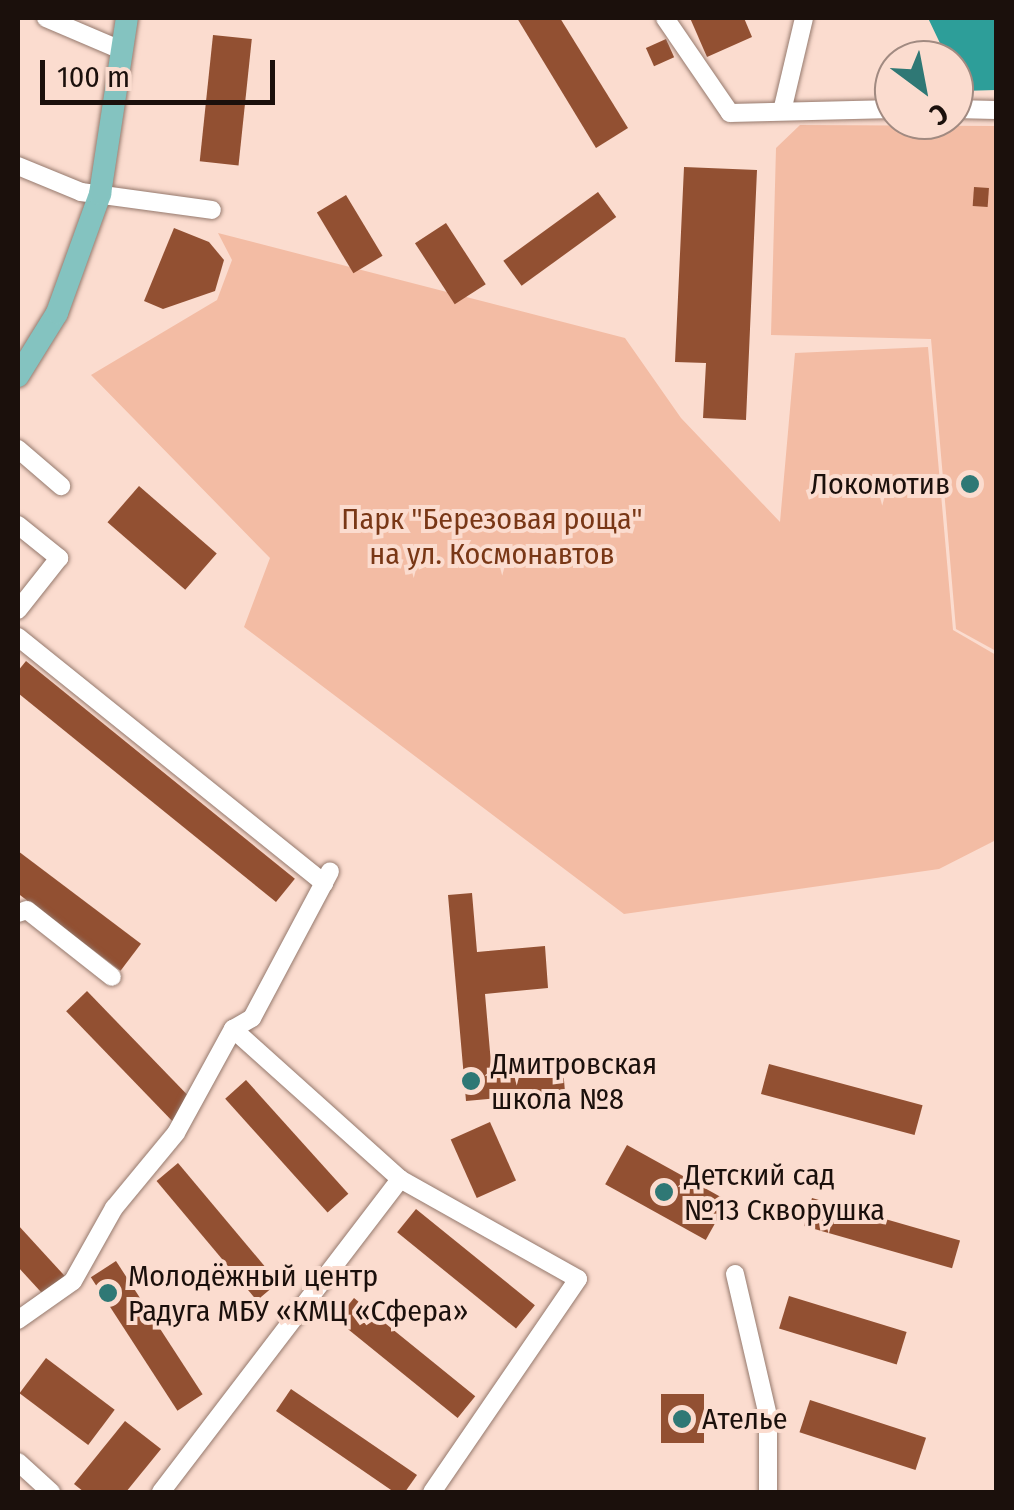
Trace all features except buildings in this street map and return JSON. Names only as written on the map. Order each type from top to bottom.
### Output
[{"type":"main road","points":[[18,376],[58,313],[100,194],[127,18]]},
{"type":"street","points":[[46,18],[121,50]]},
{"type":"street","points":[[665,18],[730,112],[783,107],[874,109]]},
{"type":"street","points":[[783,107],[804,18]]},
{"type":"street","points":[[18,166],[100,194],[212,210]]},
{"type":"street","points":[[18,449],[61,486]]},
{"type":"street","points":[[18,525],[59,558],[18,610]]},
{"type":"street","points":[[18,637],[327,877],[252,1018],[233,1029],[176,1132],[114,1208],[74,1281],[18,1320]]},
{"type":"street","points":[[21,909],[112,977]]},
{"type":"street","points":[[233,1029],[400,1179],[578,1279],[432,1492]]},
{"type":"street","points":[[161,1492],[400,1179]]},
{"type":"street","points":[[735,1274],[768,1416],[768,1492]]},
{"type":"street","points":[[18,1462],[50,1492]]},
{"type":"green space","name":"Локомотив","points":[[800,125],[874,125],[874,140],[974,140],[974,126],[996,126],[996,651],[956,629],[931,339],[771,335],[776,148]]},
{"type":"green space","name":"Парк \"Березовая роща\" на ул. Космонавтов","points":[[218,233],[625,338],[681,418],[780,522],[795,353],[928,347],[953,630],[996,655],[996,840],[939,869],[624,914],[244,627],[270,558],[91,375],[217,300],[232,260]]},
{"type":"water","points":[[928,18],[996,18],[996,90],[974,91],[974,40],[938,40]]},
{"type":"place","name":"Локомотив","points":[[970,484]]},
{"type":"place","name":"Дмитровская школа №8","points":[[471,1081]]},
{"type":"place","name":"Детский сад №13 Скворушка","points":[[664,1192]]},
{"type":"place","name":"Молодёжный центр Радуга МБУ «КМЦ «Сфера»","points":[[108,1293]]},
{"type":"place","name":"Ателье","points":[[682,1419]]}]
